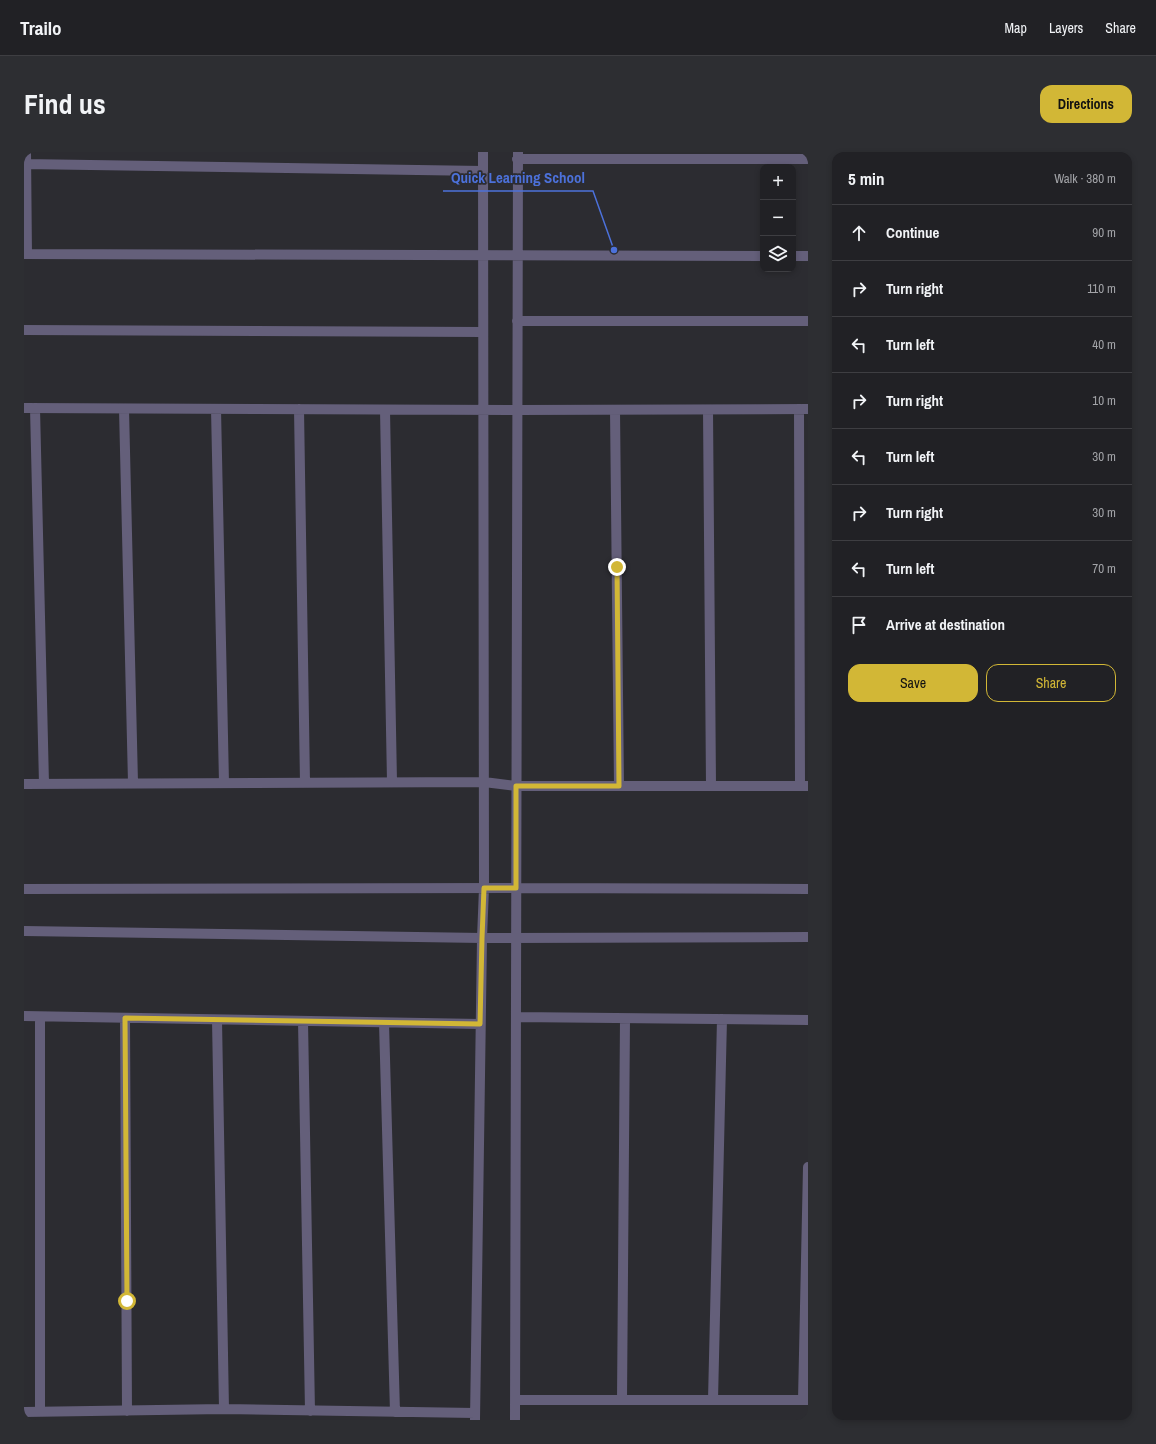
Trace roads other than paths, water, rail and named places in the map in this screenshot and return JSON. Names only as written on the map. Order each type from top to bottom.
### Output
[{"type":"street","points":[[26,152],[25,254],[760,256]]},
{"type":"street","points":[[24,1412],[224,1409],[395,1412],[475,1416],[480,1024],[484,888],[483,152]]},
{"type":"street","points":[[515,1420],[518,155],[808,159]]},
{"type":"street","points":[[25,164],[483,171]]},
{"type":"street","points":[[796,256],[808,256]]},
{"type":"street","points":[[517,321],[808,321]]},
{"type":"street","points":[[24,330],[483,332]]},
{"type":"street","points":[[24,408],[385,410],[803,409],[804,786],[516,786],[484,782],[24,784]]},
{"type":"street","points":[[35,408],[44,784]]},
{"type":"street","points":[[124,409],[133,784]]},
{"type":"street","points":[[216,409],[224,783]]},
{"type":"street","points":[[299,409],[305,783]]},
{"type":"street","points":[[385,410],[392,782]]},
{"type":"street","points":[[615,410],[619,786]]},
{"type":"street","points":[[708,410],[711,786]]},
{"type":"street","points":[[24,889],[808,889]]},
{"type":"street","points":[[24,931],[482,938],[808,937]]},
{"type":"street","points":[[24,1016],[480,1024]]},
{"type":"street","points":[[40,1017],[40,1412]]},
{"type":"street","points":[[125,1018],[127,1411]]},
{"type":"street","points":[[516,1018],[808,1020]]},
{"type":"street","points":[[622,1400],[624,1019]]},
{"type":"street","points":[[713,1400],[722,1019]]},
{"type":"street","points":[[217,1020],[224,1409]]},
{"type":"street","points":[[303,1021],[310,1411]]},
{"type":"street","points":[[384,1023],[395,1412]]},
{"type":"street","points":[[515,1400],[805,1400],[808,1167]]},
{"type":"place","name":"Quick Learning School","points":[[614,250]]}]
